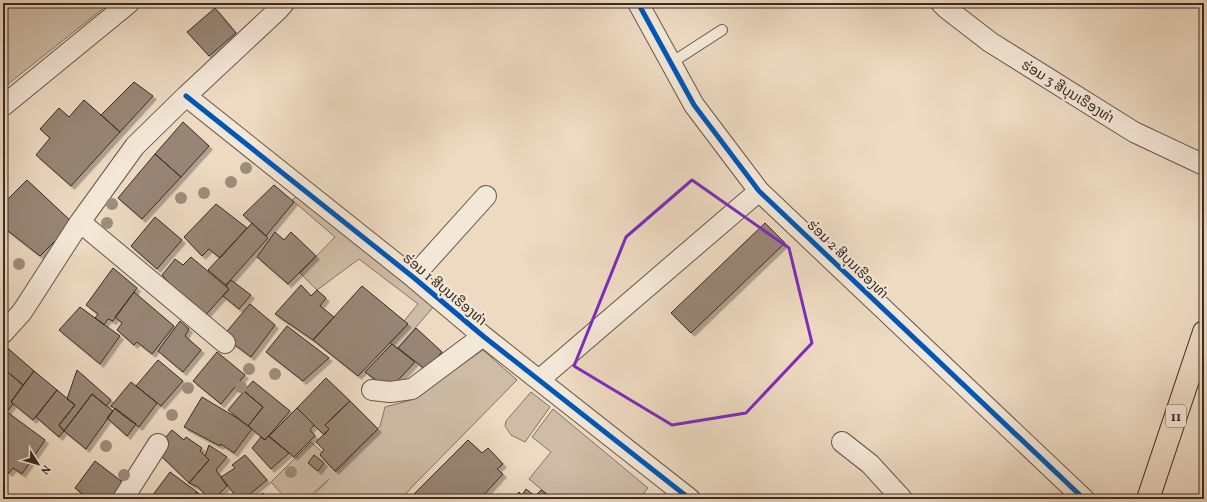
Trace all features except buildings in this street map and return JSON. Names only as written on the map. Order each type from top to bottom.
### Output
[{"type":"highway","name":"11","points":[[1148,499],[1204,332]]},
{"type":"street","points":[[3,106],[129,3]]},
{"type":"street","points":[[3,333],[22,312],[80,222],[135,146],[284,3]]},
{"type":"street","name":"ຮ່ອມ 2 ສີບຸນເຮືອງທ່າ","points":[[638,3],[694,106],[759,191],[1084,499]]},
{"type":"street","name":"ຮ່ອມ 3 ສີບຸນເຮືອງທ່າ","points":[[941,3],[990,42],[1134,132],[1204,165]]},
{"type":"street","name":"ຮ່ອມ 1 ສີບຸນເຮືອງທ່າ","points":[[186,96],[413,277],[483,336],[690,499]]},
{"type":"street","points":[[540,380],[759,191]]},
{"type":"street","points":[[413,277],[486,196]]},
{"type":"street","points":[[80,222],[225,343]]},
{"type":"street","points":[[372,390],[390,392],[412,389],[483,336]]},
{"type":"street","points":[[842,442],[870,464],[902,499]]},
{"type":"street","points":[[123,499],[158,444]]},
{"type":"lane","points":[[671,63],[722,30]]},
{"type":"highlighted area","points":[[692,180],[789,248],[812,343],[746,413],[672,425],[574,366],[626,237]]},
{"type":"shaded area","points":[[3,3],[110,3],[3,88]]},
{"type":"shaded area","points":[[301,193],[435,305],[398,348],[390,343],[408,324],[404,321],[418,304],[359,259],[317,290],[300,273],[335,237],[292,200]]},
{"type":"shaded area","points":[[483,350],[517,380],[402,499],[310,499],[329,479],[307,499],[286,499],[271,482],[311,442],[322,452],[320,455],[336,472],[380,426],[385,407],[411,400]]},
{"type":"shaded area","points":[[531,392],[550,407],[525,442],[511,435],[505,426],[506,421]]},
{"type":"shaded area","points":[[553,409],[648,488],[639,499],[553,499],[529,479],[551,452],[532,437]]},
{"type":"cycle path","points":[[638,3],[694,105],[759,191],[1084,499]]},
{"type":"cycle path","points":[[186,96],[413,277],[483,336],[690,499]]}]
